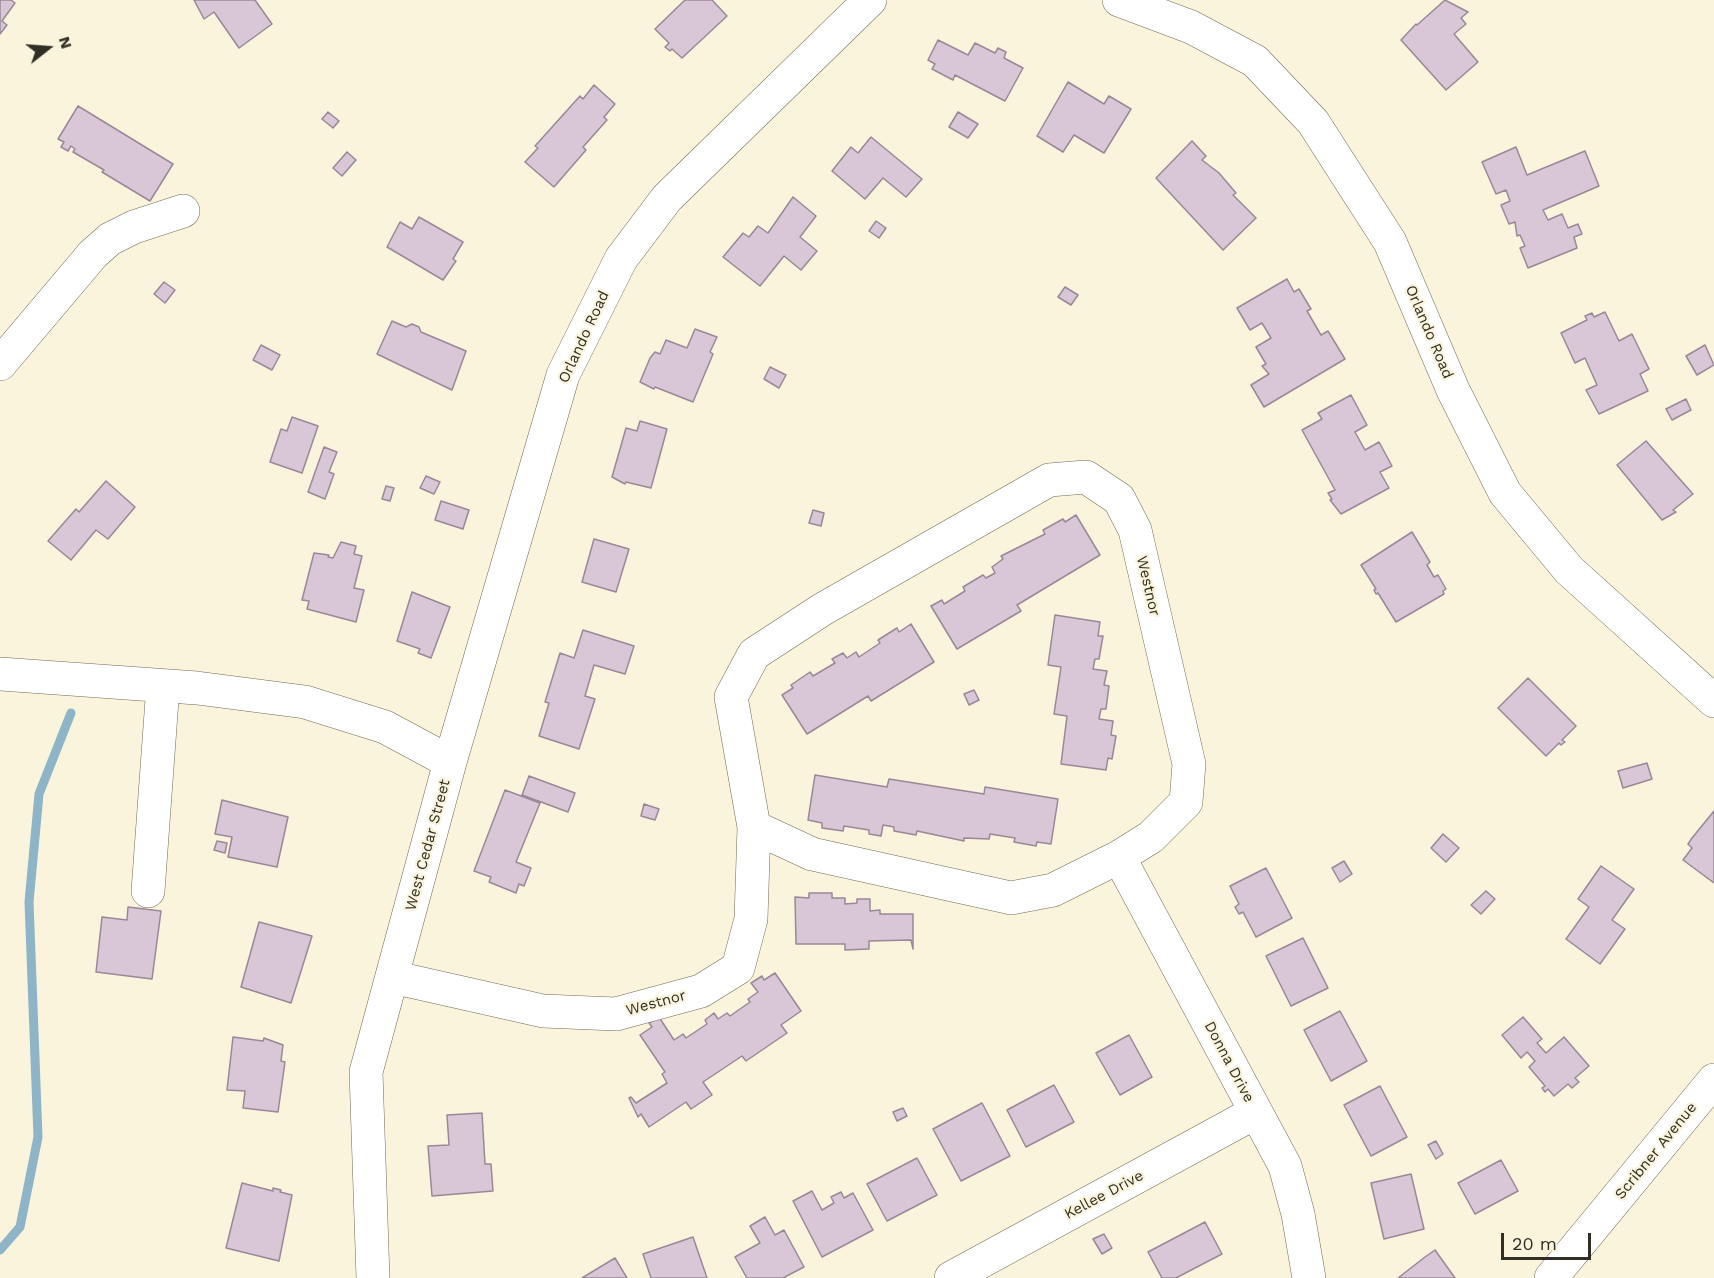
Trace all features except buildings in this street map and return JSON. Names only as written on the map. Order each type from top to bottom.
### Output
[{"type":"street","name":"Orlando Road","points":[[450,762],[563,375],[621,259],[667,198],[870,0]]},
{"type":"street","name":"Orlando Road","points":[[1119,0],[1191,27],[1255,61],[1313,122],[1390,242],[1453,390],[1505,493],[1569,570],[1714,701]]},
{"type":"street","points":[[0,364],[93,254],[110,239],[134,227],[183,212]]},
{"type":"street","name":"Westnor","points":[[392,977],[543,1011],[616,1014],[701,991],[738,968],[751,919],[754,827],[731,697],[754,654],[823,609],[1049,480],[1086,477],[1119,499],[1135,530],[1189,764],[1186,802],[1151,837],[1053,890],[1011,898],[812,854],[754,827]]},
{"type":"street","name":"West Cedar Street","points":[[0,674],[163,686],[305,702],[385,727],[450,762],[366,1072],[373,1278]]},
{"type":"street","points":[[148,891],[163,686]]},
{"type":"street","name":"Donna Drive","points":[[1119,856],[1285,1166],[1293,1191],[1309,1278]]},
{"type":"street","name":"Scribner Avenue","points":[[1551,1278],[1714,1080]]},
{"type":"street","name":"Kellee Drive","points":[[951,1278],[1256,1112]]},
{"type":"waterway","points":[[0,1250],[20,1227],[38,1137],[29,902],[39,794],[71,713]]}]
